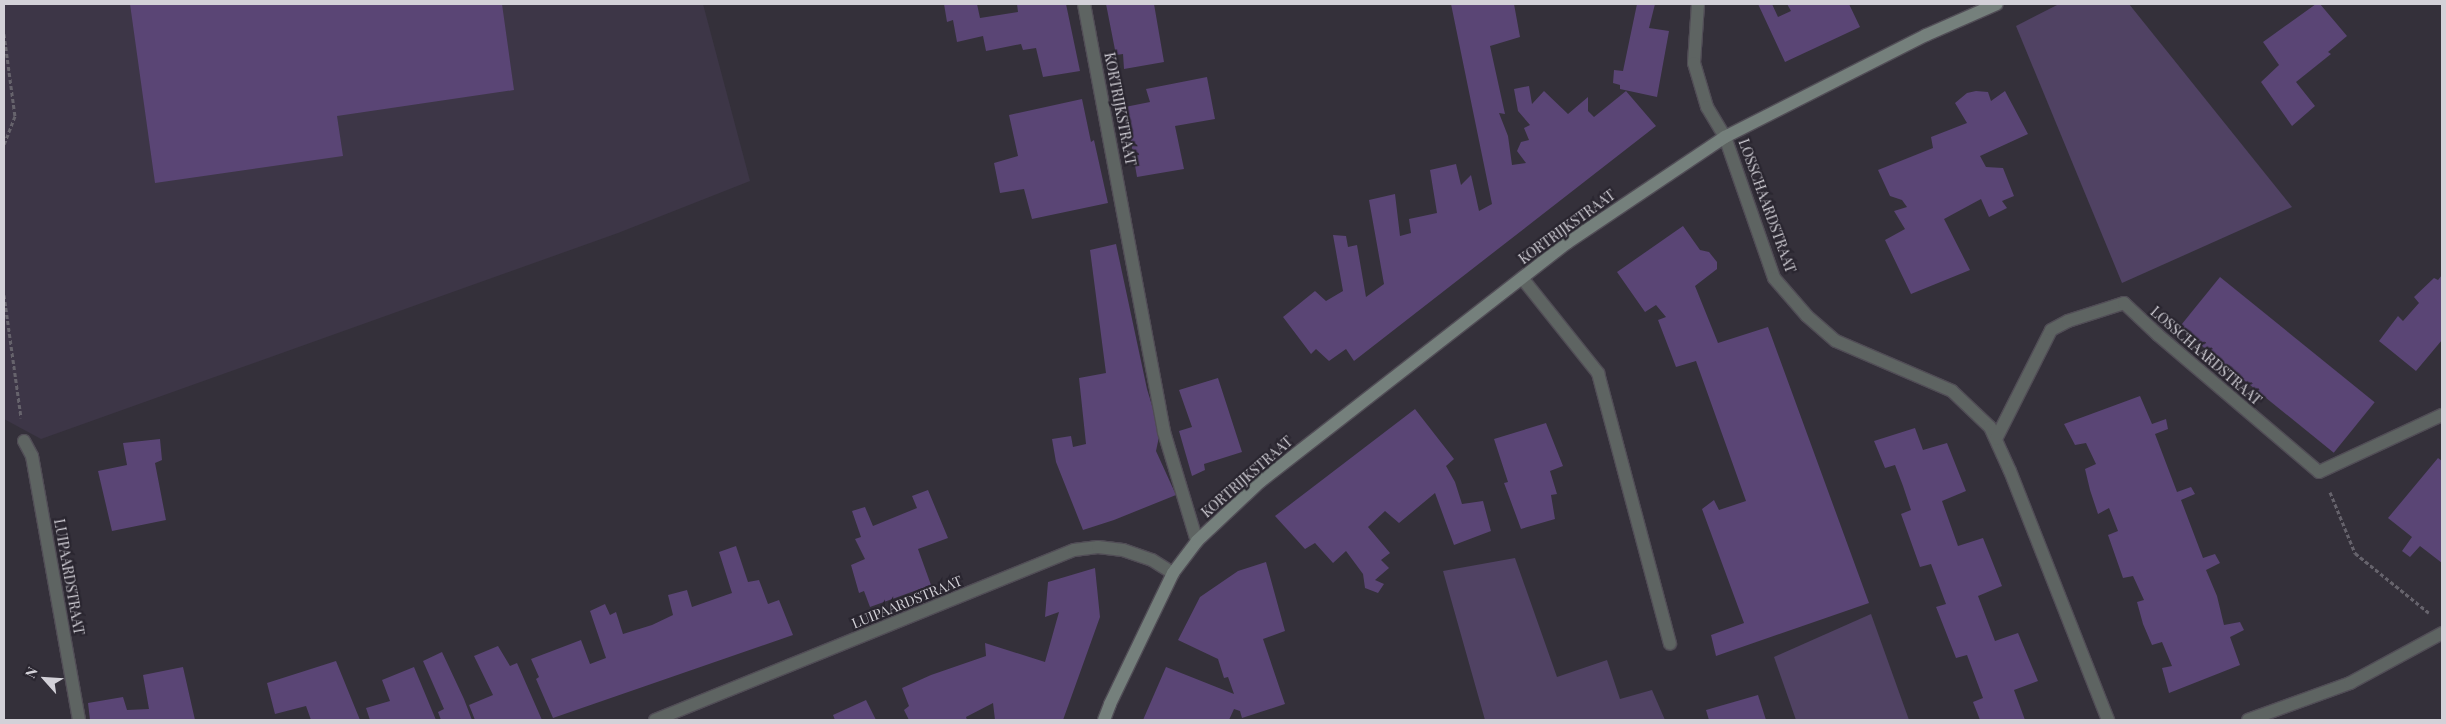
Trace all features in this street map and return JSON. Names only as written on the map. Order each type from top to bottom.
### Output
[{"type":"main road","name":"KORTRIJKSTRAAT","points":[[1104,720],[1173,573],[1197,541],[1261,481],[1567,242],[1725,137],[1926,35],[1996,4]]},
{"type":"street","name":"KORTRIJKSTRAAT","points":[[1084,4],[1164,432],[1197,541]]},
{"type":"street","name":"LOSSCHAARDSTRAAT","points":[[1698,4],[1694,63],[1707,107],[1725,137],[1774,278],[1807,316],[1836,341],[1952,390],[1990,427],[2108,720]]},
{"type":"street","points":[[1522,278],[1598,373],[1670,644]]},
{"type":"street","name":"LOSSCHAARDSTRAAT","points":[[1996,439],[2051,330],[2068,321],[2124,303],[2158,335],[2318,472]]},
{"type":"street","points":[[2318,472],[2442,415]]},
{"type":"street","name":"LUIPAARDSTRAAT","points":[[24,440],[32,456],[79,720]]},
{"type":"street","name":"LUIPAARDSTRAAT","points":[[654,720],[1074,550],[1098,547],[1123,550],[1152,560],[1173,573]]},
{"type":"street","points":[[2248,720],[2350,683],[2442,633]]},
{"type":"path","points":[[4,34],[15,116],[4,144]]},
{"type":"path","points":[[4,295],[24,440]]},
{"type":"path","points":[[2318,472],[2337,505],[2355,553],[2435,617]]},
{"type":"shaded area","points":[[4,4],[703,4],[750,181],[618,233],[41,439],[4,419]]},
{"type":"shaded area","points":[[2059,4],[2129,4],[2292,207],[2122,283],[2016,26]]},
{"type":"shaded area","points":[[1515,558],[1557,677],[1607,660],[1620,699],[1652,690],[1665,720],[1485,720],[1443,571]]},
{"type":"shaded area","points":[[1871,614],[1909,720],[1796,720],[1774,657]]},
{"type":"building","points":[[130,4],[502,4],[514,90],[337,116],[343,156],[155,183]]},
{"type":"building","points":[[944,4],[977,4],[980,18],[1018,12],[1017,4],[1066,4],[1080,71],[1043,77],[1036,48],[1023,50],[1021,44],[986,51],[983,36],[957,42],[953,20],[947,22]]},
{"type":"building","points":[[1106,4],[1154,4],[1164,62],[1124,69],[1123,54],[1116,55]]},
{"type":"building","points":[[1451,4],[1514,4],[1520,37],[1490,46],[1505,114],[1499,113],[1508,136],[1512,165],[1526,163],[1517,151],[1521,142],[1529,140],[1524,128],[1530,125],[1518,111],[1514,89],[1529,86],[1532,104],[1544,91],[1568,114],[1588,97],[1588,111],[1594,117],[1626,91],[1656,126],[1354,361],[1346,349],[1329,361],[1316,349],[1311,354],[1283,317],[1315,291],[1326,301],[1343,291],[1333,235],[1346,236],[1348,247],[1357,245],[1366,297],[1384,284],[1369,200],[1395,194],[1400,236],[1411,233],[1409,219],[1437,213],[1430,170],[1456,164],[1461,185],[1471,175],[1479,211],[1492,204]]},
{"type":"building","points":[[1637,4],[1655,4],[1649,28],[1669,31],[1657,97],[1620,89],[1620,85],[1613,83],[1614,70],[1623,71]]},
{"type":"building","points":[[1758,4],[1772,4],[1778,17],[1791,11],[1787,4],[1849,4],[1860,27],[1785,62]]},
{"type":"building","points":[[2316,4],[2320,4],[2347,36],[2328,52],[2331,54],[2296,82],[2315,106],[2292,126],[2261,82],[2279,65],[2263,42]]},
{"type":"building","points":[[1207,77],[1215,119],[1175,126],[1184,169],[1137,177],[1125,107],[1150,102],[1146,89]]},
{"type":"building","points":[[1976,91],[1988,92],[1991,101],[2005,91],[2028,134],[1980,156],[1986,167],[2003,168],[2014,196],[2002,201],[2007,208],[1989,217],[1981,199],[1944,219],[1970,270],[1911,294],[1885,240],[1905,229],[1894,211],[1907,207],[1902,200],[1890,196],[1878,170],[1933,148],[1931,137],[1967,123],[1955,103],[1967,93]]},
{"type":"building","points":[[1082,99],[1091,142],[1094,140],[1108,203],[1032,219],[1024,189],[1000,193],[994,163],[1018,156],[1009,115]]},
{"type":"building","points":[[1683,226],[1700,250],[1709,252],[1717,262],[1717,269],[1695,286],[1718,343],[1768,327],[1869,603],[1716,656],[1711,635],[1744,623],[1702,509],[1714,500],[1719,510],[1746,501],[1696,361],[1676,367],[1658,320],[1666,317],[1656,305],[1645,312],[1617,272]]},
{"type":"building","points":[[1116,244],[1147,389],[1160,432],[1156,451],[1176,495],[1114,520],[1083,530],[1056,462],[1052,439],[1071,436],[1073,447],[1086,444],[1079,378],[1106,373],[1090,250]]},
{"type":"building","points":[[2442,275],[2442,340],[2416,371],[2379,341],[2398,316],[2403,321],[2419,303],[2414,297],[2434,278],[2438,280]]},
{"type":"building","points":[[2220,277],[2375,402],[2334,453],[2179,328]]},
{"type":"building","points":[[1218,378],[1242,452],[1204,464],[1205,470],[1192,476],[1179,431],[1192,427],[1179,390]]},
{"type":"building","points":[[2140,396],[2152,424],[2166,419],[2168,429],[2155,434],[2177,492],[2191,487],[2195,494],[2181,500],[2203,558],[2215,554],[2220,563],[2206,570],[2217,596],[2224,625],[2240,622],[2244,630],[2230,637],[2240,665],[2169,693],[2162,668],[2172,666],[2162,642],[2152,645],[2143,624],[2137,602],[2144,600],[2133,576],[2123,578],[2108,535],[2118,531],[2109,508],[2098,514],[2090,490],[2085,469],[2096,464],[2086,443],[2075,445],[2064,424]]},
{"type":"building","points":[[1415,409],[1454,459],[1446,466],[1455,482],[1462,504],[1483,501],[1491,531],[1454,545],[1435,493],[1399,523],[1385,511],[1368,527],[1390,553],[1381,560],[1389,568],[1375,580],[1384,584],[1378,593],[1365,588],[1363,574],[1346,551],[1333,563],[1315,543],[1305,549],[1275,516]]},
{"type":"building","points":[[1546,423],[1563,466],[1550,471],[1557,494],[1551,495],[1555,519],[1521,529],[1504,483],[1508,482],[1494,439]]},
{"type":"building","points":[[1915,428],[1923,450],[1947,443],[1966,491],[1942,501],[1958,546],[1983,538],[2002,586],[1978,596],[1995,641],[2018,633],[2038,681],[2014,690],[2025,720],[1980,720],[1973,702],[1983,698],[1967,655],[1956,658],[1936,607],[1946,604],[1931,564],[1920,567],[1901,514],[1911,510],[1903,486],[1895,465],[1885,468],[1874,441]]},
{"type":"building","points":[[160,439],[162,460],[155,463],[166,520],[112,531],[98,471],[127,465],[123,443]]},
{"type":"building","points":[[2438,458],[2442,461],[2442,563],[2420,546],[2410,557],[2402,551],[2412,537],[2388,518]]},
{"type":"building","points":[[928,490],[948,538],[918,549],[931,585],[870,607],[864,591],[859,593],[851,565],[865,559],[855,539],[861,537],[852,511],[865,507],[873,526],[917,508],[912,496]]},
{"type":"building","points":[[736,546],[748,582],[759,580],[768,604],[779,600],[793,635],[553,718],[536,679],[539,677],[531,659],[581,640],[590,664],[606,658],[590,611],[605,604],[610,615],[616,612],[623,634],[652,625],[673,615],[668,595],[687,590],[692,607],[732,593],[719,552]]},
{"type":"building","points":[[1266,562],[1285,631],[1263,639],[1285,704],[1242,718],[1240,711],[1234,709],[1229,720],[1143,720],[1166,667],[1234,694],[1228,677],[1224,678],[1218,659],[1178,640],[1200,597],[1238,571]]},
{"type":"building","points":[[1095,568],[1100,617],[1063,720],[995,720],[993,703],[966,717],[967,720],[909,720],[904,710],[909,706],[902,688],[931,675],[986,656],[985,643],[1045,662],[1059,612],[1045,617],[1048,582]]},
{"type":"building","points":[[498,646],[510,666],[517,663],[542,720],[475,720],[469,705],[493,695],[474,656]]},
{"type":"building","points":[[442,652],[472,720],[441,720],[438,712],[444,709],[423,661]]},
{"type":"building","points":[[336,661],[360,720],[311,720],[306,706],[275,714],[267,683]]},
{"type":"building","points":[[183,667],[195,720],[90,720],[88,703],[123,697],[127,710],[149,709],[143,675]]},
{"type":"building","points":[[414,667],[436,720],[370,720],[366,708],[390,701],[382,680]]},
{"type":"building","points":[[1758,695],[1766,720],[1709,720],[1706,710]]},
{"type":"building","points":[[866,700],[876,720],[835,720],[833,715]]}]
